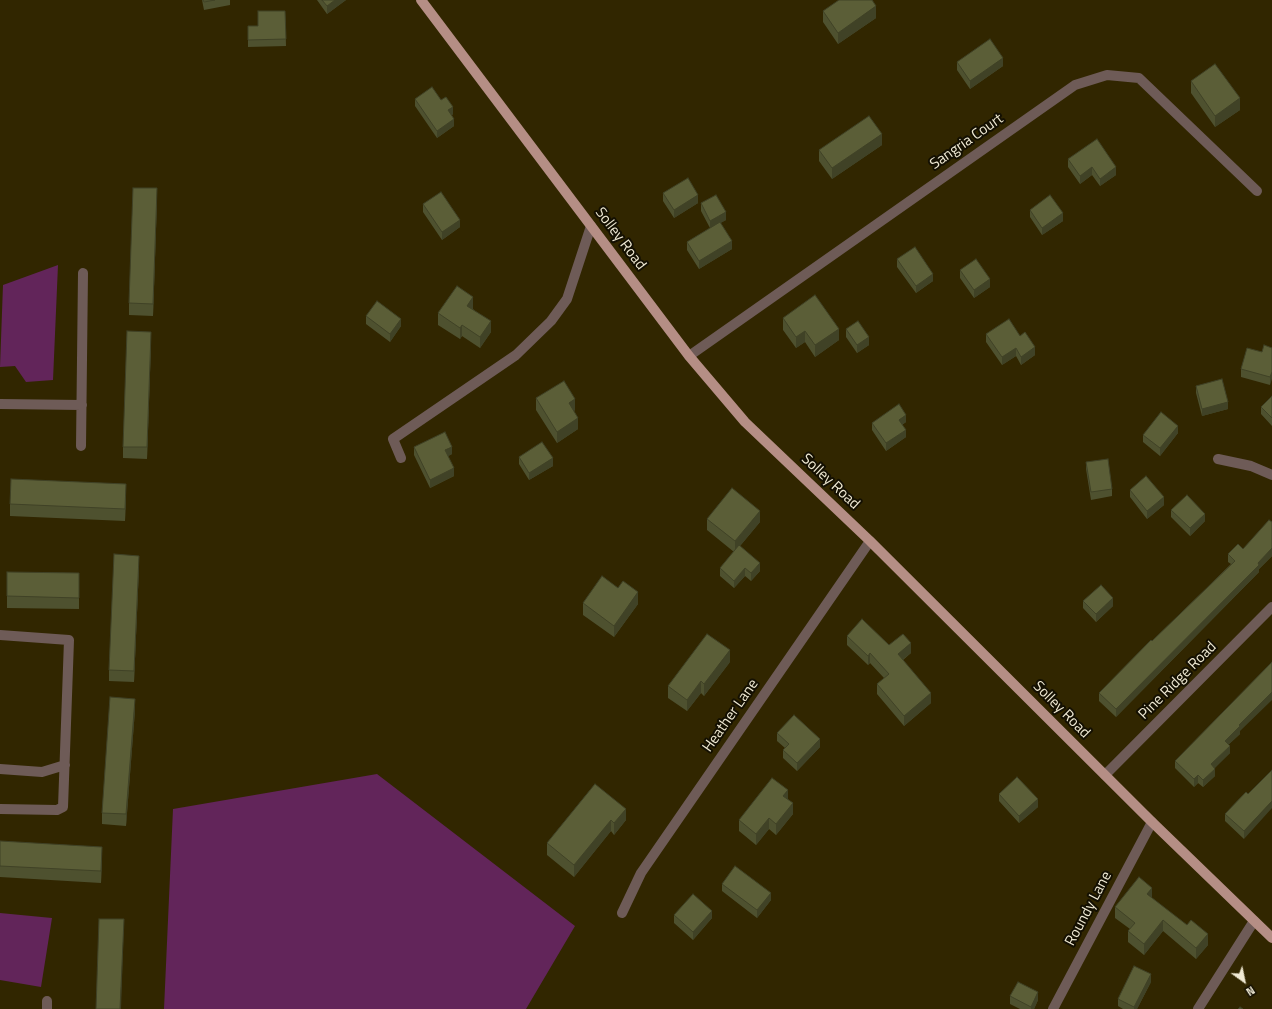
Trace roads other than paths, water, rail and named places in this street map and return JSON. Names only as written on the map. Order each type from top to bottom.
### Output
[{"type":"main road","name":"Solley Road","points":[[421,0],[689,356],[745,422],[870,541],[1105,776],[1272,938]]},
{"type":"street","name":"Sangria Court","points":[[689,356],[1075,85],[1107,75],[1139,78],[1257,191]]},
{"type":"street","points":[[401,458],[393,439],[516,355],[551,321],[566,299],[591,226]]},
{"type":"street","points":[[81,446],[83,273]]},
{"type":"street","points":[[0,404],[82,405]]},
{"type":"street","points":[[1218,459],[1251,466],[1272,475]]},
{"type":"street","name":"Heather Lane","points":[[622,913],[641,873],[870,541]]},
{"type":"street","name":"Pine Ridge Road","points":[[1105,776],[1272,607]]},
{"type":"street","points":[[0,634],[69,640],[64,804],[60,809],[0,809]]},
{"type":"street","points":[[0,769],[42,772],[65,765]]},
{"type":"street","name":"Roundy Lane","points":[[1053,1009],[1152,822]]},
{"type":"street","points":[[1198,1009],[1254,921]]}]
